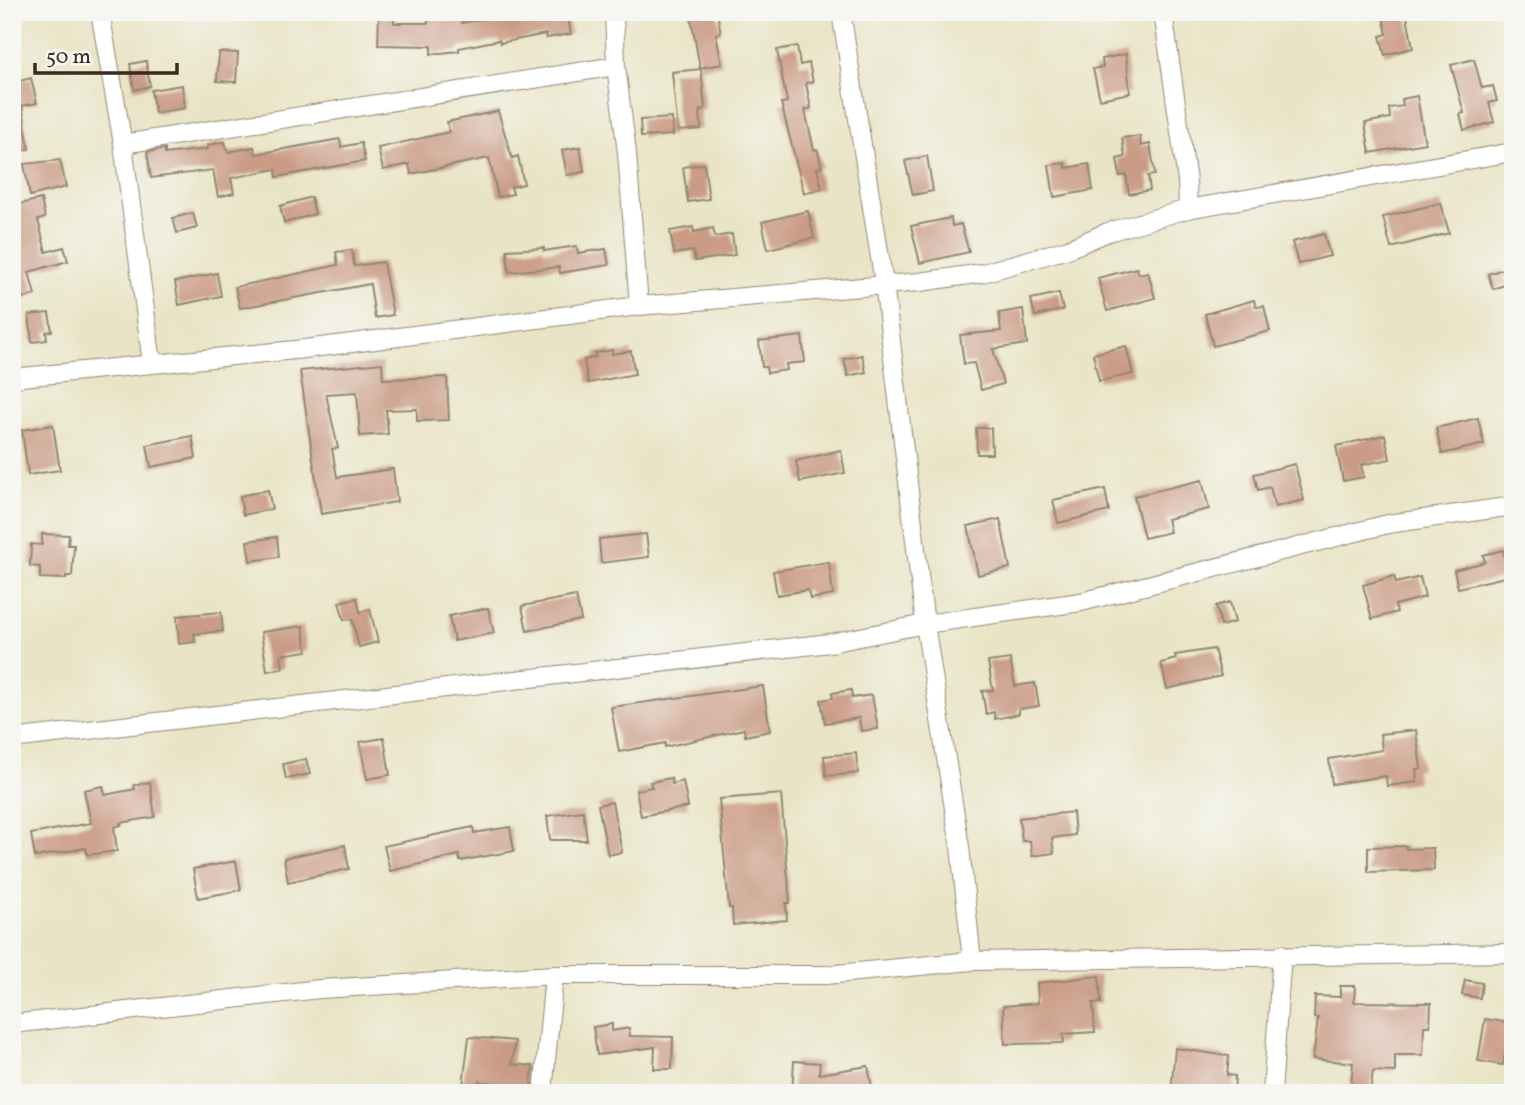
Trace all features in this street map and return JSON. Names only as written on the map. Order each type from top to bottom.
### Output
[{"type":"street","points":[[100,12],[123,144],[152,363]]},
{"type":"street","points":[[614,12],[616,66],[627,153],[639,306]]},
{"type":"street","points":[[841,12],[884,284],[925,624],[960,847],[972,961]]},
{"type":"street","points":[[1163,12],[1187,181],[1188,209]]},
{"type":"street","points":[[123,144],[616,66]]},
{"type":"street","points":[[12,378],[304,349],[639,306],[983,273],[1068,249],[1108,232],[1188,209],[1513,152]]},
{"type":"street","points":[[12,739],[830,643],[925,624],[1081,601],[1388,524],[1513,506]]},
{"type":"street","points":[[13,1019],[320,989],[554,975],[826,975],[972,961],[1282,954],[1513,953]]},
{"type":"street","points":[[1272,1093],[1282,954]]},
{"type":"street","points":[[542,1093],[554,975]]},
{"type":"building","points":[[379,12],[395,12],[394,23],[428,23],[428,17],[461,14],[462,23],[496,16],[495,12],[567,12],[571,34],[546,38],[546,34],[500,43],[499,40],[459,48],[459,51],[431,54],[431,46],[378,45]]},
{"type":"building","points":[[690,12],[717,12],[721,33],[716,34],[722,64],[700,68]]},
{"type":"building","points":[[1382,12],[1406,12],[1413,48],[1385,55],[1380,36],[1387,34]]},
{"type":"building","points":[[797,46],[800,65],[809,63],[813,82],[806,83],[811,108],[805,110],[814,150],[817,149],[822,167],[817,168],[822,189],[804,193],[781,103],[787,102],[777,50]]},
{"type":"building","points":[[219,52],[238,53],[236,82],[217,81]]},
{"type":"building","points":[[1126,54],[1130,93],[1100,99],[1093,69],[1103,67],[1102,59]]},
{"type":"building","points":[[1474,59],[1482,88],[1493,86],[1497,101],[1489,103],[1494,122],[1464,130],[1460,114],[1464,113],[1451,65]]},
{"type":"building","points":[[146,61],[150,86],[134,90],[130,64]]},
{"type":"building","points":[[701,69],[705,109],[700,110],[701,129],[678,131],[672,72]]},
{"type":"building","points":[[31,78],[37,103],[22,106],[29,149],[12,152],[12,83]]},
{"type":"building","points":[[182,85],[185,108],[155,113],[151,90]]},
{"type":"building","points":[[1417,96],[1425,143],[1370,153],[1365,123],[1390,118],[1389,108],[1403,106],[1402,99]]},
{"type":"building","points":[[498,111],[512,158],[518,156],[524,184],[511,187],[513,194],[498,197],[489,158],[411,174],[409,164],[383,170],[378,148],[449,132],[447,122]]},
{"type":"building","points":[[672,118],[673,135],[641,137],[640,120]]},
{"type":"building","points":[[1140,136],[1141,146],[1150,144],[1155,175],[1148,176],[1150,190],[1129,194],[1126,175],[1120,176],[1117,159],[1125,157],[1122,138]]},
{"type":"building","points":[[340,139],[341,147],[361,143],[365,161],[277,177],[276,169],[231,178],[234,193],[218,197],[213,170],[151,178],[147,152],[165,149],[165,154],[208,149],[208,145],[225,142],[228,152],[254,147],[256,154]]},
{"type":"building","points":[[580,147],[584,172],[567,175],[562,150]]},
{"type":"building","points":[[927,156],[933,191],[913,195],[905,161]]},
{"type":"building","points":[[60,160],[66,187],[30,196],[24,164]]},
{"type":"building","points":[[1065,163],[1066,168],[1089,164],[1093,190],[1054,197],[1049,165]]},
{"type":"building","points":[[704,164],[709,199],[688,202],[683,167]]},
{"type":"building","points":[[311,197],[315,214],[284,223],[280,206]]},
{"type":"building","points":[[41,199],[45,218],[38,220],[46,252],[64,247],[68,261],[29,272],[35,295],[15,300],[12,288],[12,206]]},
{"type":"building","points":[[1441,203],[1449,233],[1391,248],[1383,217]]},
{"type":"building","points":[[808,211],[814,238],[768,249],[762,222]]},
{"type":"building","points":[[193,213],[197,228],[177,233],[173,218]]},
{"type":"building","points":[[951,218],[952,226],[961,224],[969,252],[920,263],[911,226]]},
{"type":"building","points":[[693,227],[694,232],[713,228],[715,237],[732,234],[735,255],[695,261],[693,251],[674,254],[670,231]]},
{"type":"building","points":[[1324,234],[1330,256],[1298,264],[1292,242]]},
{"type":"building","points":[[577,246],[578,253],[606,249],[609,265],[560,273],[559,267],[509,272],[507,250],[544,248],[544,251]]},
{"type":"building","points":[[352,250],[354,266],[383,262],[393,315],[375,318],[370,284],[240,308],[235,287],[338,265],[336,252]]},
{"type":"building","points":[[1137,268],[1139,274],[1148,272],[1155,298],[1107,311],[1098,278]]},
{"type":"building","points":[[1503,269],[1507,284],[1493,289],[1488,274]]},
{"type":"building","points":[[217,273],[221,296],[179,305],[175,282]]},
{"type":"building","points":[[1059,293],[1063,310],[1035,316],[1031,299]]},
{"type":"building","points":[[1254,300],[1256,307],[1264,306],[1270,331],[1213,346],[1205,314]]},
{"type":"building","points":[[1023,309],[1027,344],[993,349],[1003,384],[981,390],[974,363],[964,364],[960,335],[1001,331],[999,313]]},
{"type":"building","points":[[49,313],[52,331],[46,332],[47,340],[32,342],[29,315]]},
{"type":"building","points":[[802,336],[805,362],[786,364],[787,370],[767,373],[766,367],[762,367],[759,341]]},
{"type":"building","points":[[1126,346],[1133,374],[1099,381],[1093,354]]},
{"type":"building","points":[[612,350],[612,354],[631,351],[635,374],[588,383],[584,360],[596,357],[595,353]]},
{"type":"building","points":[[862,355],[866,372],[848,376],[844,359]]},
{"type":"building","points":[[382,363],[383,379],[447,377],[449,420],[417,421],[417,409],[386,410],[388,434],[360,436],[357,392],[326,394],[338,448],[332,449],[337,477],[393,469],[397,502],[321,514],[300,371]]},
{"type":"building","points":[[1478,418],[1484,444],[1442,454],[1436,428]]},
{"type":"building","points":[[53,425],[60,470],[28,475],[22,430]]},
{"type":"building","points":[[976,428],[991,428],[992,454],[977,454]]},
{"type":"building","points":[[1385,435],[1390,459],[1361,465],[1364,477],[1343,481],[1336,446]]},
{"type":"building","points":[[192,436],[196,458],[151,467],[147,445]]},
{"type":"building","points":[[841,450],[845,473],[800,482],[796,461]]},
{"type":"building","points":[[1295,464],[1304,500],[1275,507],[1270,487],[1258,490],[1254,474]]},
{"type":"building","points":[[1202,480],[1209,509],[1167,519],[1170,532],[1144,538],[1134,496]]},
{"type":"building","points":[[1105,489],[1109,511],[1058,523],[1053,500]]},
{"type":"building","points":[[268,490],[272,509],[243,515],[240,496]]},
{"type":"building","points":[[1000,519],[1010,568],[978,575],[968,526]]},
{"type":"building","points":[[42,534],[69,535],[68,545],[74,545],[72,576],[66,576],[66,579],[40,578],[40,567],[30,566],[31,544],[42,545]]},
{"type":"building","points":[[646,534],[649,557],[601,563],[599,539]]},
{"type":"building","points":[[277,537],[279,557],[250,561],[247,541]]},
{"type":"building","points":[[1503,550],[1509,576],[1458,588],[1454,570],[1485,562],[1483,555]]},
{"type":"building","points":[[829,562],[833,595],[810,599],[808,590],[777,595],[773,571]]},
{"type":"building","points":[[1394,576],[1396,583],[1420,577],[1425,597],[1395,605],[1397,612],[1372,619],[1363,585]]},
{"type":"building","points":[[576,596],[581,620],[527,631],[522,606]]},
{"type":"building","points":[[357,598],[360,612],[370,609],[378,642],[359,647],[352,619],[344,620],[339,602]]},
{"type":"building","points":[[1230,602],[1235,622],[1221,626],[1216,606]]},
{"type":"building","points":[[488,608],[494,633],[454,641],[449,616]]},
{"type":"building","points":[[221,612],[223,631],[194,634],[195,642],[179,644],[177,616]]},
{"type":"building","points":[[303,626],[307,651],[281,655],[283,668],[267,671],[261,632]]},
{"type":"building","points":[[1214,649],[1221,676],[1167,689],[1161,663],[1176,659],[1175,655]]},
{"type":"building","points":[[1010,659],[1015,686],[1035,683],[1039,706],[1019,709],[1019,714],[995,719],[994,712],[986,714],[982,691],[993,690],[988,662]]},
{"type":"building","points":[[763,686],[770,731],[745,736],[744,729],[665,747],[665,743],[619,752],[611,707]]},
{"type":"building","points":[[851,690],[852,698],[872,695],[878,729],[861,731],[859,718],[825,723],[821,700],[833,698],[832,693]]},
{"type":"building","points":[[1416,730],[1421,769],[1416,769],[1417,782],[1387,786],[1386,776],[1332,784],[1329,759],[1382,750],[1380,734]]},
{"type":"building","points":[[384,738],[390,775],[367,779],[360,742]]},
{"type":"building","points":[[856,753],[858,773],[826,776],[824,756]]},
{"type":"building","points":[[306,759],[310,774],[286,779],[283,764]]},
{"type":"building","points":[[671,778],[672,784],[683,781],[688,807],[641,816],[636,790],[652,787],[650,782]]},
{"type":"building","points":[[150,782],[155,817],[120,823],[121,825],[114,827],[117,851],[87,855],[86,848],[35,857],[31,834],[91,823],[84,790],[103,786],[105,795],[135,789],[134,785]]},
{"type":"building","points":[[781,794],[790,903],[786,903],[787,920],[733,925],[719,799]]},
{"type":"building","points":[[612,802],[622,852],[608,855],[598,805]]},
{"type":"building","points":[[583,811],[587,840],[550,840],[547,816]]},
{"type":"building","points":[[1073,812],[1075,835],[1052,838],[1054,853],[1032,856],[1030,841],[1022,841],[1019,818]]},
{"type":"building","points":[[473,827],[474,833],[510,827],[514,851],[460,861],[459,855],[390,871],[384,846]]},
{"type":"building","points":[[345,845],[349,869],[288,882],[284,858]]},
{"type":"building","points":[[1406,846],[1406,849],[1433,848],[1434,870],[1368,872],[1368,847]]},
{"type":"building","points":[[236,861],[241,890],[198,898],[193,869]]},
{"type":"building","points":[[1099,976],[1101,1003],[1093,1003],[1095,1032],[1063,1034],[1064,1043],[1005,1044],[1003,1006],[1038,1003],[1037,983]]},
{"type":"building","points":[[1465,980],[1482,983],[1480,998],[1462,995]]},
{"type":"building","points":[[1340,986],[1355,986],[1354,1002],[1431,1003],[1430,1026],[1424,1026],[1423,1055],[1395,1055],[1395,1072],[1373,1071],[1370,1093],[1350,1093],[1353,1063],[1313,1059],[1318,1018],[1314,1018],[1315,996],[1340,997]]},
{"type":"building","points":[[1485,1019],[1510,1023],[1503,1065],[1478,1061]]},
{"type":"building","points":[[612,1024],[612,1031],[629,1028],[630,1036],[673,1037],[672,1069],[654,1069],[655,1047],[597,1055],[593,1027]]},
{"type":"building","points":[[469,1037],[515,1041],[512,1064],[533,1066],[531,1087],[479,1081],[477,1093],[462,1093]]},
{"type":"building","points":[[1175,1048],[1229,1056],[1227,1075],[1235,1076],[1234,1093],[1171,1092]]},
{"type":"building","points":[[794,1061],[820,1063],[819,1074],[868,1066],[872,1087],[832,1093],[792,1093]]}]
